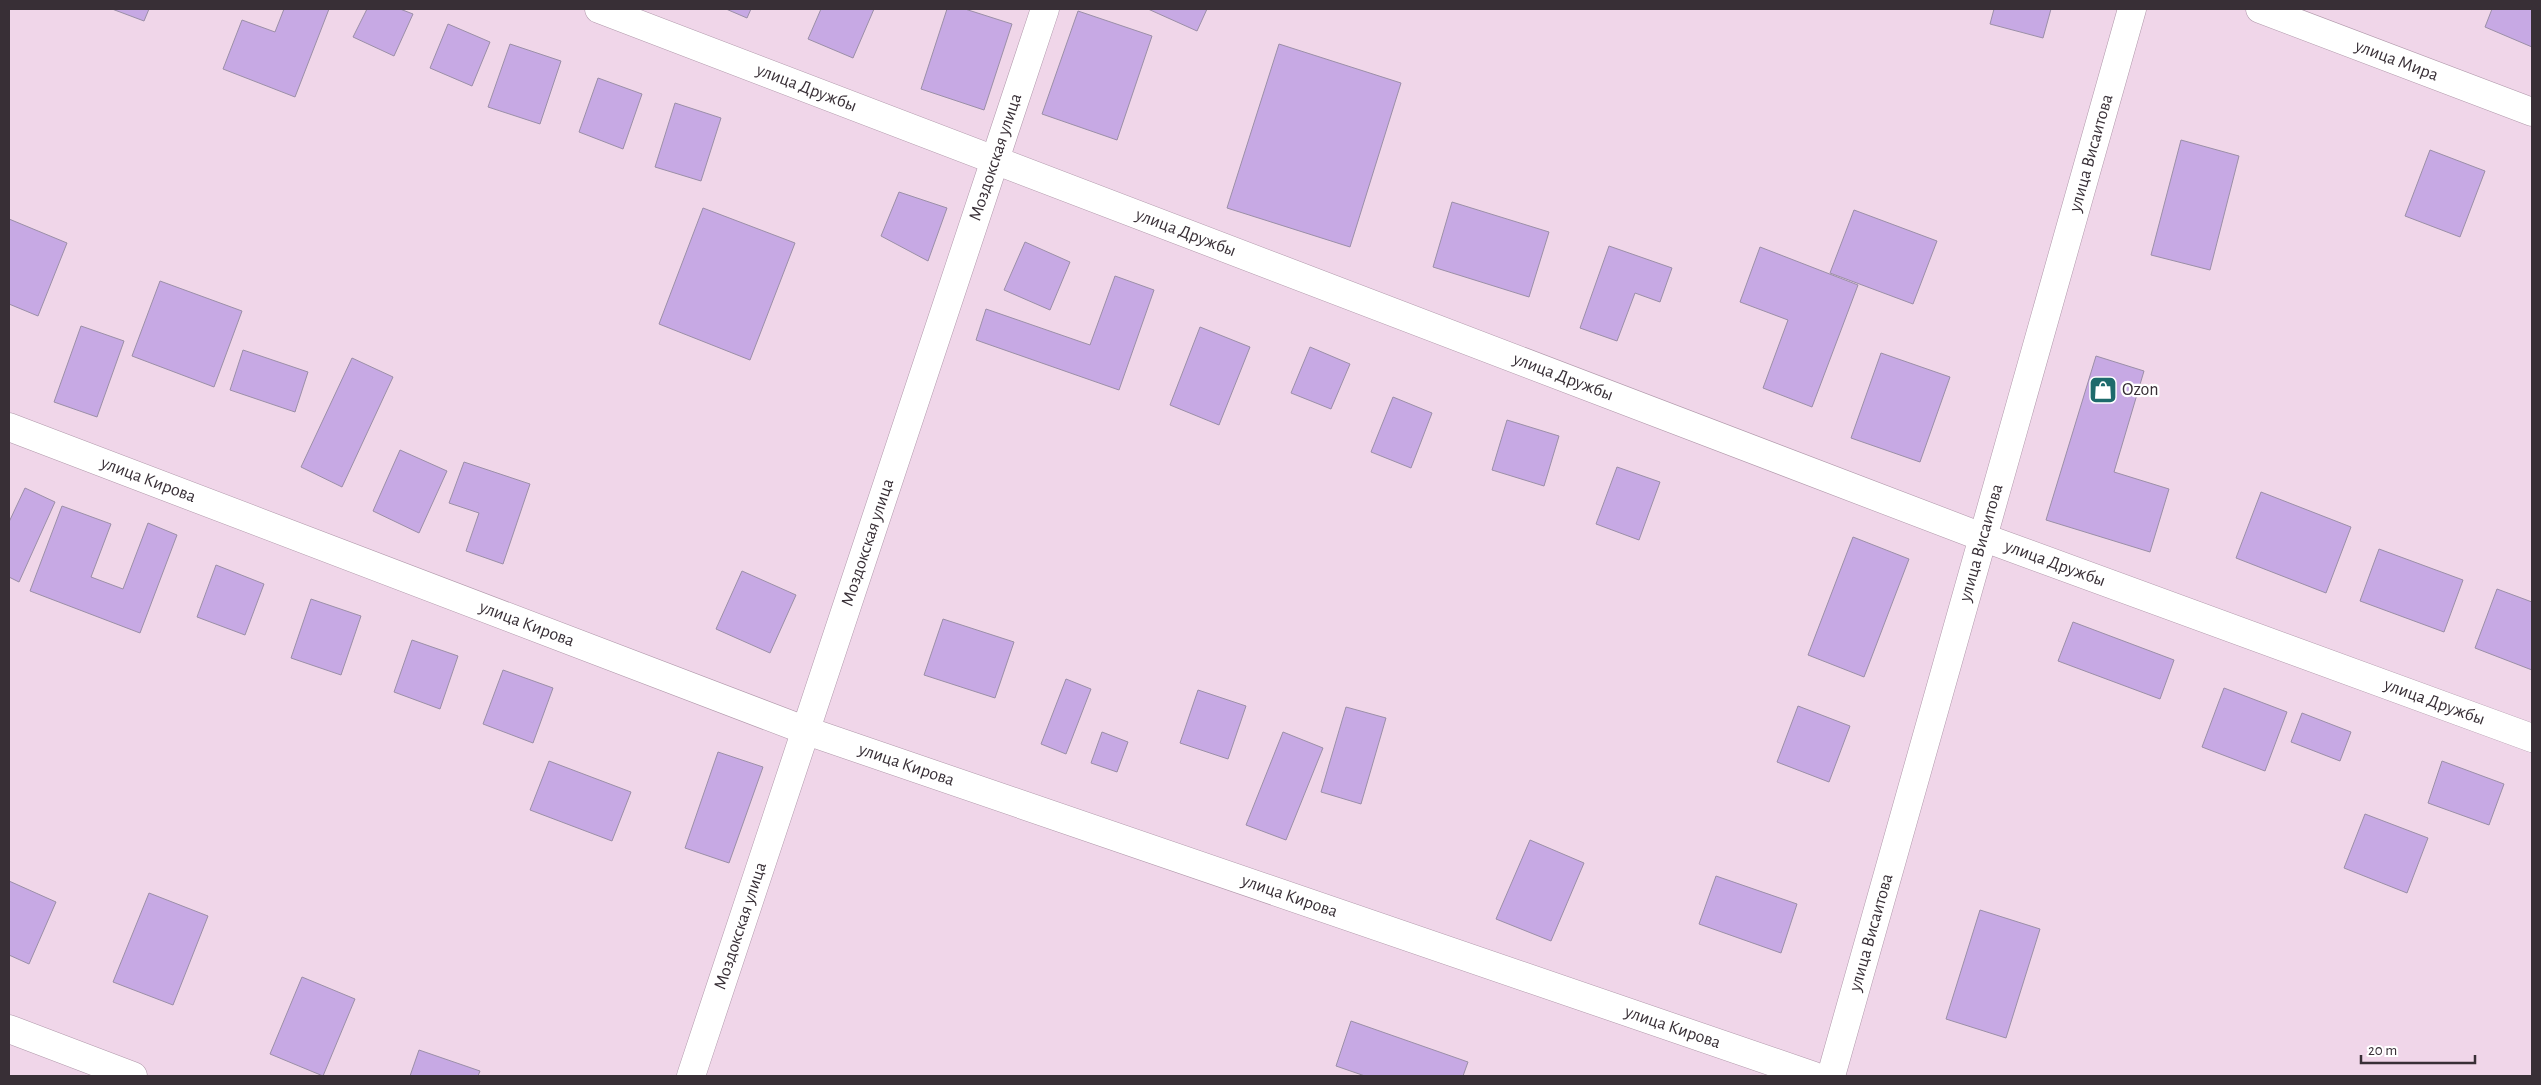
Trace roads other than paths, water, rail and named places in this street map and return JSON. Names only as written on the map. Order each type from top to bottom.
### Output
[{"type":"street","name":"улица Дружбы","points":[[598,9],[1982,537],[2532,738]]},
{"type":"street","name":"Моздокская улица","points":[[691,1076],[1046,9]]},
{"type":"street","name":"улица Висаитова","points":[[1831,1076],[2132,9]]},
{"type":"street","name":"улица Мира","points":[[2260,9],[2532,112]]},
{"type":"street","name":"улица Кирова","points":[[9,427],[807,731],[1814,1076]]},
{"type":"street","points":[[9,1029],[133,1076]]},
{"type":"place","name":"Ozon","points":[[2103,390]]}]
